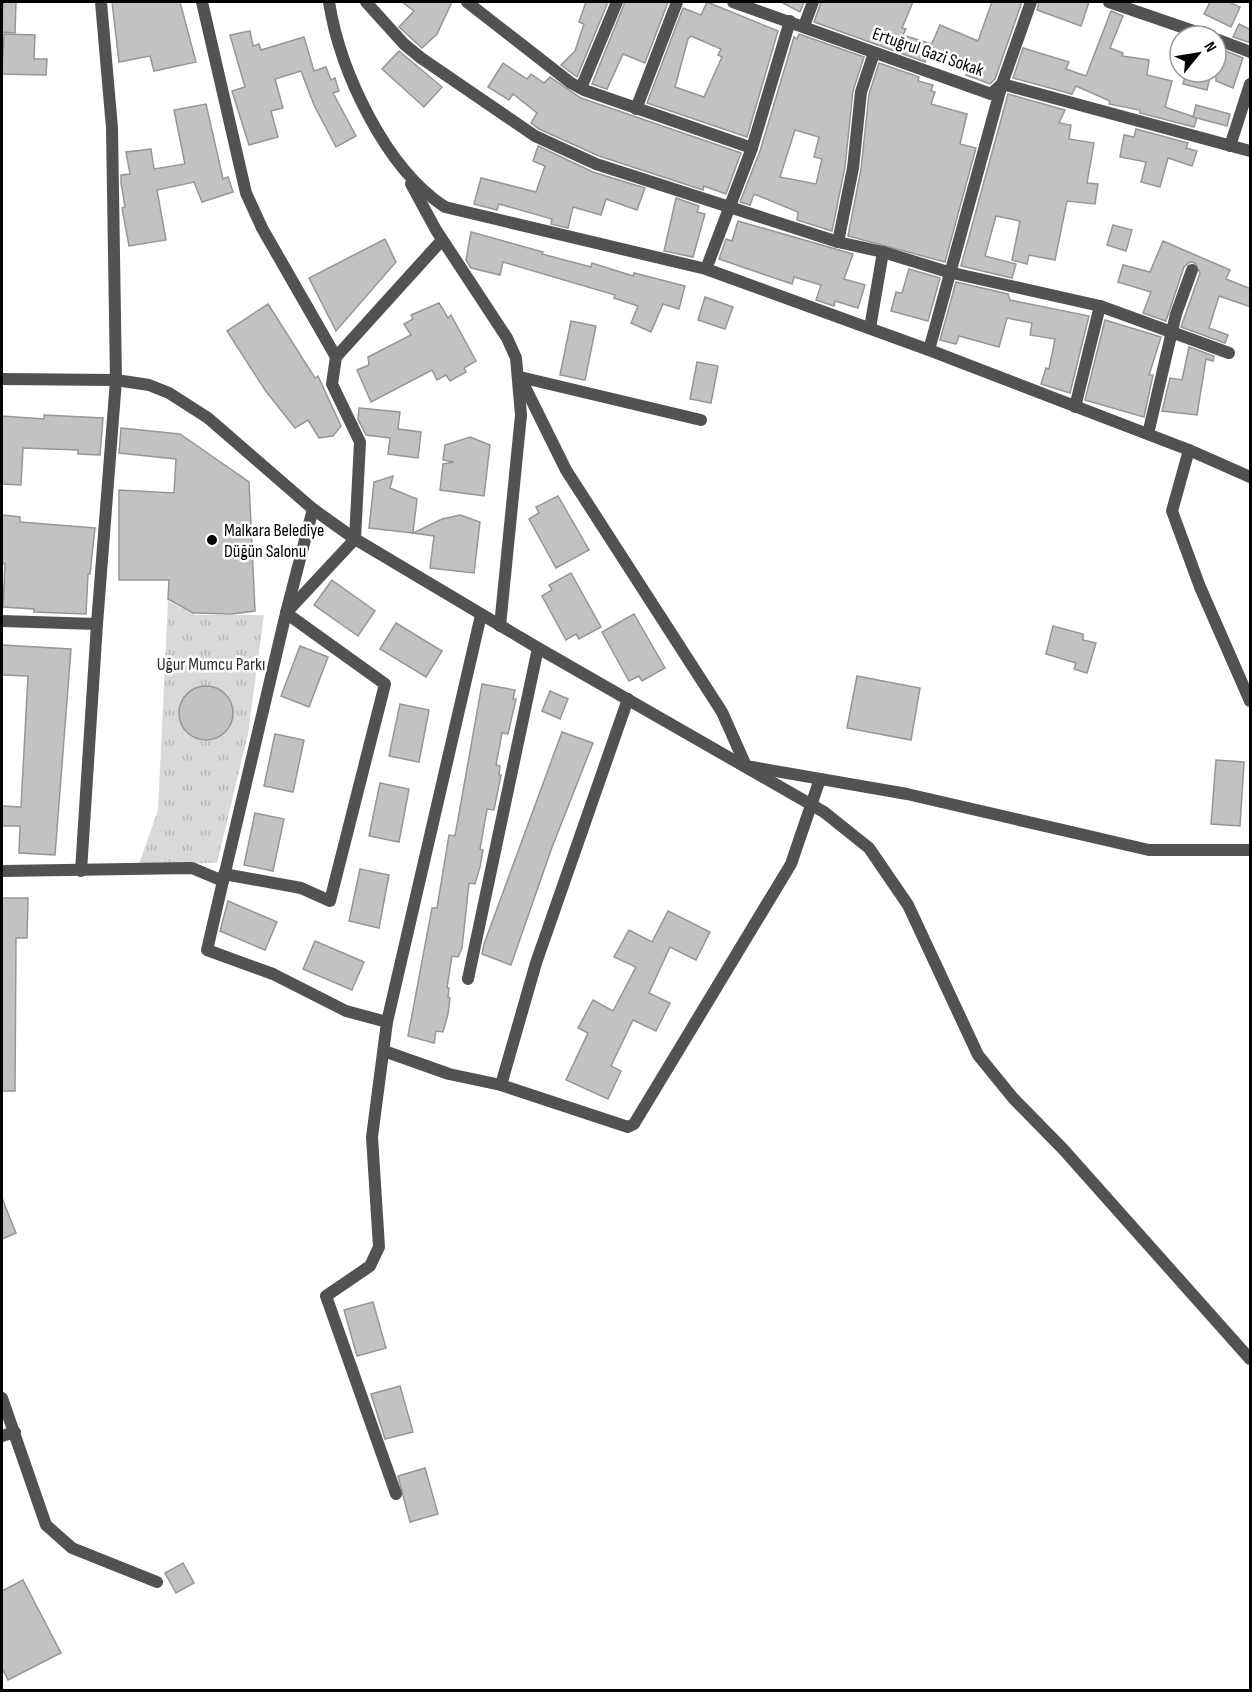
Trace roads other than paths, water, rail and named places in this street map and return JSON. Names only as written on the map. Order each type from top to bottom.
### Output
[{"type":"street","points":[[81,871],[116,380],[112,128],[101,2]]},
{"type":"street","points":[[202,2],[246,193],[262,228],[336,357]]},
{"type":"street","points":[[329,2],[345,61],[376,128],[410,177],[430,197],[445,207],[706,269],[928,350],[1190,450],[1251,477]]},
{"type":"street","points":[[366,2],[404,44],[421,58],[535,136],[596,164],[838,242],[883,252],[948,272],[1100,306],[1229,353]]},
{"type":"street","points":[[467,2],[580,88],[752,148]]},
{"type":"street","points":[[580,88],[617,2]]},
{"type":"street","points":[[636,109],[677,2]]},
{"type":"street","name":"Ertuğrul Gazi Sokak","points":[[733,2],[991,94],[1002,84],[1251,151]]},
{"type":"street","points":[[804,26],[813,2]]},
{"type":"street","points":[[928,350],[1002,84],[1031,2]]},
{"type":"street","points":[[1108,2],[1173,24]]},
{"type":"street","points":[[706,269],[752,148],[790,21]]},
{"type":"street","points":[[1228,43],[1251,52]]},
{"type":"street","points":[[838,242],[853,168],[861,92],[874,53]]},
{"type":"street","points":[[1230,146],[1251,84]]},
{"type":"street","points":[[394,154],[442,240],[507,338],[516,358],[520,377],[521,415],[500,626]]},
{"type":"street","points":[[286,613],[355,539],[360,442],[332,384],[336,357],[442,240]]},
{"type":"street","points":[[870,328],[883,252]]},
{"type":"street","points":[[1148,434],[1176,315],[1192,270]]},
{"type":"street","points":[[1075,407],[1100,306]]},
{"type":"street","points":[[520,377],[701,420]]},
{"type":"street","points":[[520,377],[566,471],[722,712],[746,766]]},
{"type":"street","points":[[2,379],[116,380],[149,385],[186,403],[238,443],[313,508],[355,539],[537,648],[811,804],[869,848],[908,905],[978,1054],[1013,1098],[1063,1149],[1251,1359]]},
{"type":"street","points":[[1190,450],[1172,511],[1200,586],[1251,701]]},
{"type":"street","points":[[313,508],[207,950],[273,974],[346,1011],[387,1022]]},
{"type":"street","points":[[2,871],[192,868],[223,877],[301,888],[330,901],[385,684],[286,613]]},
{"type":"street","points":[[396,1494],[326,1296],[370,1266],[380,1247],[372,1137],[387,1022],[481,615]]},
{"type":"street","points":[[2,621],[97,624]]},
{"type":"street","points":[[468,979],[537,648]]},
{"type":"street","points":[[501,1085],[536,963],[628,699]]},
{"type":"street","points":[[746,766],[907,794],[1149,850],[1251,850]]},
{"type":"street","points":[[384,1052],[449,1074],[501,1085],[628,1127],[634,1124],[791,864],[820,779]]},
{"type":"street","points":[[2,1398],[46,1525],[72,1548],[157,1582]]},
{"type":"street","points":[[2,1436],[15,1432]]},
{"type":"place","name":"Malkara Belediye Düğün Salonu","points":[[212,540]]},
{"type":"park label","name":"Uğur Mumcu Parkı","points":[[211,664]]}]
